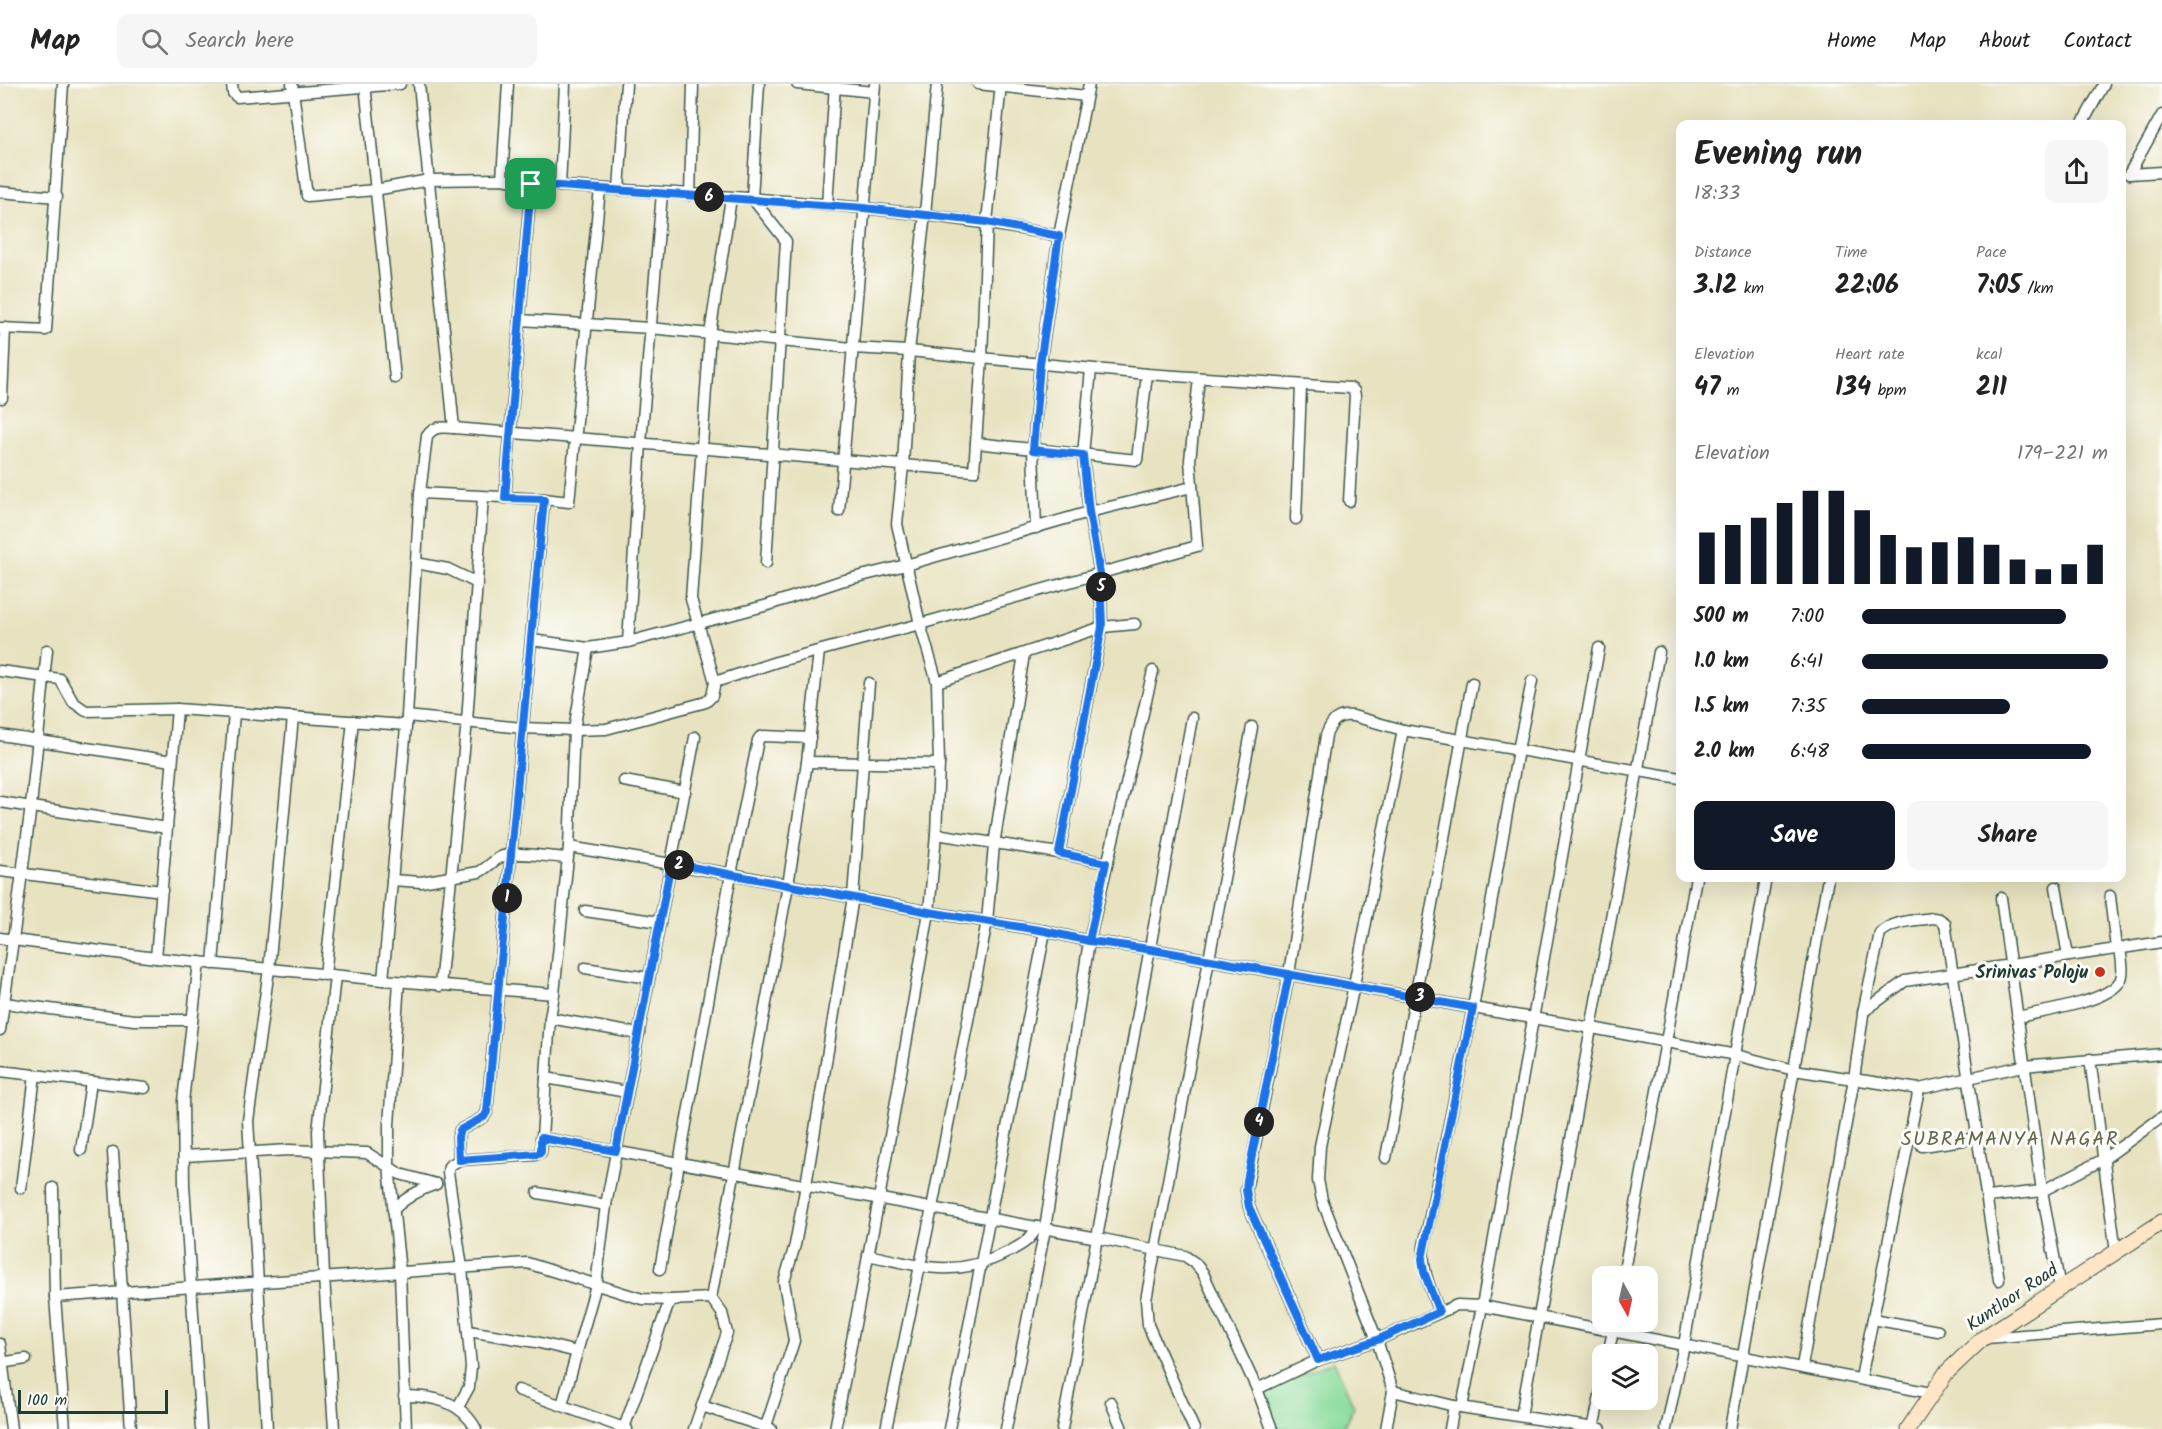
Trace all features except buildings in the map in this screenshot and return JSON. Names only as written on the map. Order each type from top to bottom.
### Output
[{"type":"street","points":[[2,398],[3,328],[46,330],[57,197],[63,84]]},
{"type":"street","points":[[232,84],[233,93],[237,98],[292,88],[400,84]]},
{"type":"street","points":[[419,84],[454,428]]},
{"type":"street","points":[[502,179],[508,84]]},
{"type":"street","points":[[560,186],[565,84]]},
{"type":"street","points":[[619,190],[626,84]]},
{"type":"street","points":[[690,195],[693,84]]},
{"type":"street","points":[[759,84],[752,198],[786,241],[766,563]]},
{"type":"street","points":[[797,84],[875,88],[838,510]]},
{"type":"street","points":[[835,1429],[879,1199],[929,912],[936,834],[939,764],[937,682],[920,624],[897,524],[903,466],[909,351],[937,84]]},
{"type":"street","points":[[978,84],[1086,96]]},
{"type":"street","points":[[1036,528],[1033,450],[1040,364],[1059,236],[1089,84]]},
{"type":"street","points":[[2084,120],[2104,84]]},
{"type":"street","points":[[383,980],[406,720],[420,493],[427,436],[432,430],[441,427],[974,471],[982,358],[987,222],[1001,85]]},
{"type":"street","points":[[365,86],[395,378]]},
{"type":"street","points":[[827,205],[835,86]]},
{"type":"street","points":[[292,88],[307,196],[375,190],[429,180],[502,179],[531,184],[752,198],[925,214],[987,222],[1059,236]]},
{"type":"street","points":[[2162,115],[2129,174],[2162,172]]},
{"type":"street","points":[[505,498],[531,184]]},
{"type":"street","points":[[420,493],[569,502],[600,189]]},
{"type":"street","points":[[0,192],[57,197]]},
{"type":"street","points":[[628,642],[641,443],[662,193]]},
{"type":"street","points":[[0,671],[60,679],[73,702],[86,711],[177,709],[353,721],[467,721],[522,728],[574,730],[606,729],[706,702],[712,696],[715,682],[691,599],[710,334],[731,198]]},
{"type":"street","points":[[520,320],[650,328],[1147,374],[1350,388],[1354,391],[1355,396],[1348,501]]},
{"type":"street","points":[[1059,853],[1102,627],[1100,574],[1089,512],[1083,455],[1091,369]]},
{"type":"street","points":[[976,442],[1137,460],[1147,374]]},
{"type":"street","points":[[715,682],[776,662],[1197,546],[1190,460],[1199,378]]},
{"type":"street","points":[[1296,519],[1301,386]]},
{"type":"street","points":[[532,640],[588,648],[628,642],[768,605],[841,581],[906,566],[1089,512],[1192,487]]},
{"type":"street","points":[[440,986],[467,721],[483,497]]},
{"type":"street","points":[[459,1160],[460,1130],[484,1117],[487,1112],[544,499]]},
{"type":"street","points":[[416,563],[448,569],[477,583]]},
{"type":"street","points":[[937,682],[1102,627],[1135,624]]},
{"type":"street","points":[[458,1407],[469,1387],[471,1367],[462,1268],[449,1166],[459,1160],[541,1152],[550,1018],[568,847],[574,730],[588,648]]},
{"type":"street","points":[[1450,1429],[1458,1407],[1482,1306],[1599,648]]},
{"type":"street","points":[[0,1030],[31,806],[47,650]]},
{"type":"street","points":[[694,1429],[727,1333],[722,1313],[711,1298],[788,885],[807,762],[819,651]]},
{"type":"street","points":[[1521,1416],[1659,652]]},
{"type":"street","points":[[886,1429],[932,1209],[987,921],[994,845],[1024,654]]},
{"type":"street","points":[[1006,1429],[1089,941],[1154,671]]},
{"type":"street","points":[[1439,1312],[1424,1272],[1423,1252],[1473,1008],[1532,681]]},
{"type":"street","points":[[702,1406],[767,1428],[794,1341],[784,1282],[795,1245],[806,1185],[853,897],[869,683]]},
{"type":"street","points":[[1386,1158],[1472,683]]},
{"type":"street","points":[[156,958],[177,709]]},
{"type":"street","points":[[213,964],[234,713]]},
{"type":"street","points":[[1318,1360],[1249,1207],[1246,1190],[1289,974],[1326,735],[1330,724],[1336,718],[1345,716],[1403,730],[1676,777]]},
{"type":"street","points":[[267,1429],[248,1121],[269,969],[292,717]]},
{"type":"street","points":[[1062,1429],[1192,718]]},
{"type":"street","points":[[334,1429],[324,1277],[318,1132],[353,721]]},
{"type":"street","points":[[1194,1429],[1148,1325],[1146,1300],[1252,727]]},
{"type":"street","points":[[1386,1429],[1393,1391],[1377,1340],[1322,1200],[1318,1180],[1320,1146],[1354,985],[1403,730]]},
{"type":"street","points":[[0,735],[172,761]]},
{"type":"street","points":[[660,1269],[731,874],[760,737],[810,738]]},
{"type":"street","points":[[562,1405],[596,1285],[606,1205],[695,738]]},
{"type":"street","points":[[807,762],[939,764]]},
{"type":"street","points":[[624,781],[685,792]]},
{"type":"street","points":[[0,802],[167,828]]},
{"type":"street","points":[[936,834],[994,845],[1059,853],[1106,863]]},
{"type":"street","points":[[568,847],[671,863],[1089,941],[1210,959],[1592,1028],[1736,1055],[1794,1070],[1919,1089],[2023,1066],[2162,1054]]},
{"type":"street","points":[[392,880],[421,882],[479,872],[500,856],[511,854],[567,858]]},
{"type":"street","points":[[0,871],[162,891]]},
{"type":"street","points":[[1625,1266],[1695,882]]},
{"type":"street","points":[[1666,1429],[1684,1346],[1765,882]]},
{"type":"street","points":[[1730,1429],[1827,882]]},
{"type":"street","points":[[2056,887],[2068,956]]},
{"type":"street","points":[[2018,1017],[2081,1003],[2103,995],[2120,981],[2122,973],[2110,896]]},
{"type":"street","points":[[2001,898],[2023,1066],[2042,1191],[2060,1288]]},
{"type":"street","points":[[585,911],[660,921]]},
{"type":"street","points":[[1802,1366],[1854,1079],[1863,1012],[1880,933],[1887,926],[1933,918],[1945,923],[1999,1280]]},
{"type":"street","points":[[949,1429],[1045,931]]},
{"type":"street","points":[[0,938],[213,964],[440,986],[554,994]]},
{"type":"street","points":[[1863,1012],[1905,981],[2162,942]]},
{"type":"street","points":[[199,962],[183,1101],[184,1156],[201,1429]]},
{"type":"street","points":[[585,968],[649,978]]},
{"type":"street","points":[[399,982],[389,1125],[389,1167],[400,1272],[406,1429]]},
{"type":"street","points":[[2,1003],[134,1020],[192,1020]]},
{"type":"street","points":[[550,1018],[639,1034]]},
{"type":"street","points":[[2090,1059],[2116,1252]]},
{"type":"street","points":[[0,1071],[145,1088]]},
{"type":"street","points":[[21,1188],[35,1075]]},
{"type":"street","points":[[546,1078],[627,1092]]},
{"type":"street","points":[[81,1149],[91,1082]]},
{"type":"street","points":[[1861,1378],[1919,1089]]},
{"type":"street","points":[[1987,1197],[2042,1191],[2104,1159],[2162,1117]]},
{"type":"street","points":[[541,1138],[1098,1238],[1185,1256],[1203,1273],[1257,1389],[1272,1429]]},
{"type":"street","points":[[1922,1146],[1978,1138]]},
{"type":"street","points":[[184,1156],[290,1150],[367,1153],[400,1174],[419,1181],[451,1184]]},
{"type":"street","points":[[113,1152],[131,1429]]},
{"type":"street","points":[[393,1210],[401,1202],[436,1184]]},
{"type":"street","points":[[53,1188],[55,1297],[65,1429]]},
{"type":"street","points":[[538,1193],[606,1205]]},
{"type":"street","name":"Kuntloor Road","points":[[1908,1429],[1946,1373],[1982,1339],[2162,1222]]},
{"type":"street","points":[[868,1255],[940,1269],[966,1268],[1010,1252],[1032,1238],[1041,1228]]},
{"type":"street","points":[[55,1297],[527,1263],[642,1299],[711,1298]]},
{"type":"street","points":[[518,1390],[625,1428],[670,1300]]},
{"type":"street","points":[[1257,1389],[1318,1360],[1377,1340],[1457,1305],[1482,1306],[1592,1324]]},
{"type":"street","points":[[1873,1320],[1938,1331]]},
{"type":"street","points":[[1982,1339],[2162,1324]]},
{"type":"street","points":[[468,1331],[536,1342],[577,1352]]},
{"type":"street","points":[[1632,1332],[1684,1346],[1802,1366],[1893,1387],[1931,1393]]},
{"type":"street","points":[[0,1344],[11,1429]]},
{"type":"street","points":[[1,1363],[26,1359]]},
{"type":"street","points":[[1393,1391],[1458,1407],[1596,1429],[1599,1410]]},
{"type":"street","points":[[404,1396],[427,1396],[458,1407],[470,1417],[476,1429]]},
{"type":"street","points":[[1112,1402],[1122,1429]]},
{"type":"green space","points":[[1334,1361],[1354,1407],[1342,1429],[1274,1429],[1263,1391]]},
{"type":"place","name":"Srinivas Poloju","points":[[2100,972]]},
{"type":"district","name":"SUBRAMANYA NAGAR","points":[[2010,1138]]},
{"type":"route","points":[[531,184],[505,498],[544,499],[487,1112],[484,1117],[460,1130],[459,1160],[539,1154],[541,1138],[616,1151],[671,863],[1089,941],[1150,949],[1289,974],[1415,996],[1473,1008],[1422,1259],[1424,1272],[1439,1312],[1377,1340],[1318,1360],[1249,1207],[1247,1180],[1289,974],[1210,959],[1150,949],[1089,941],[1106,863],[1059,853],[1102,627],[1100,574],[1089,512],[1083,455],[1033,450],[1040,364],[1059,236],[987,222],[925,214],[752,198],[531,184]]}]
